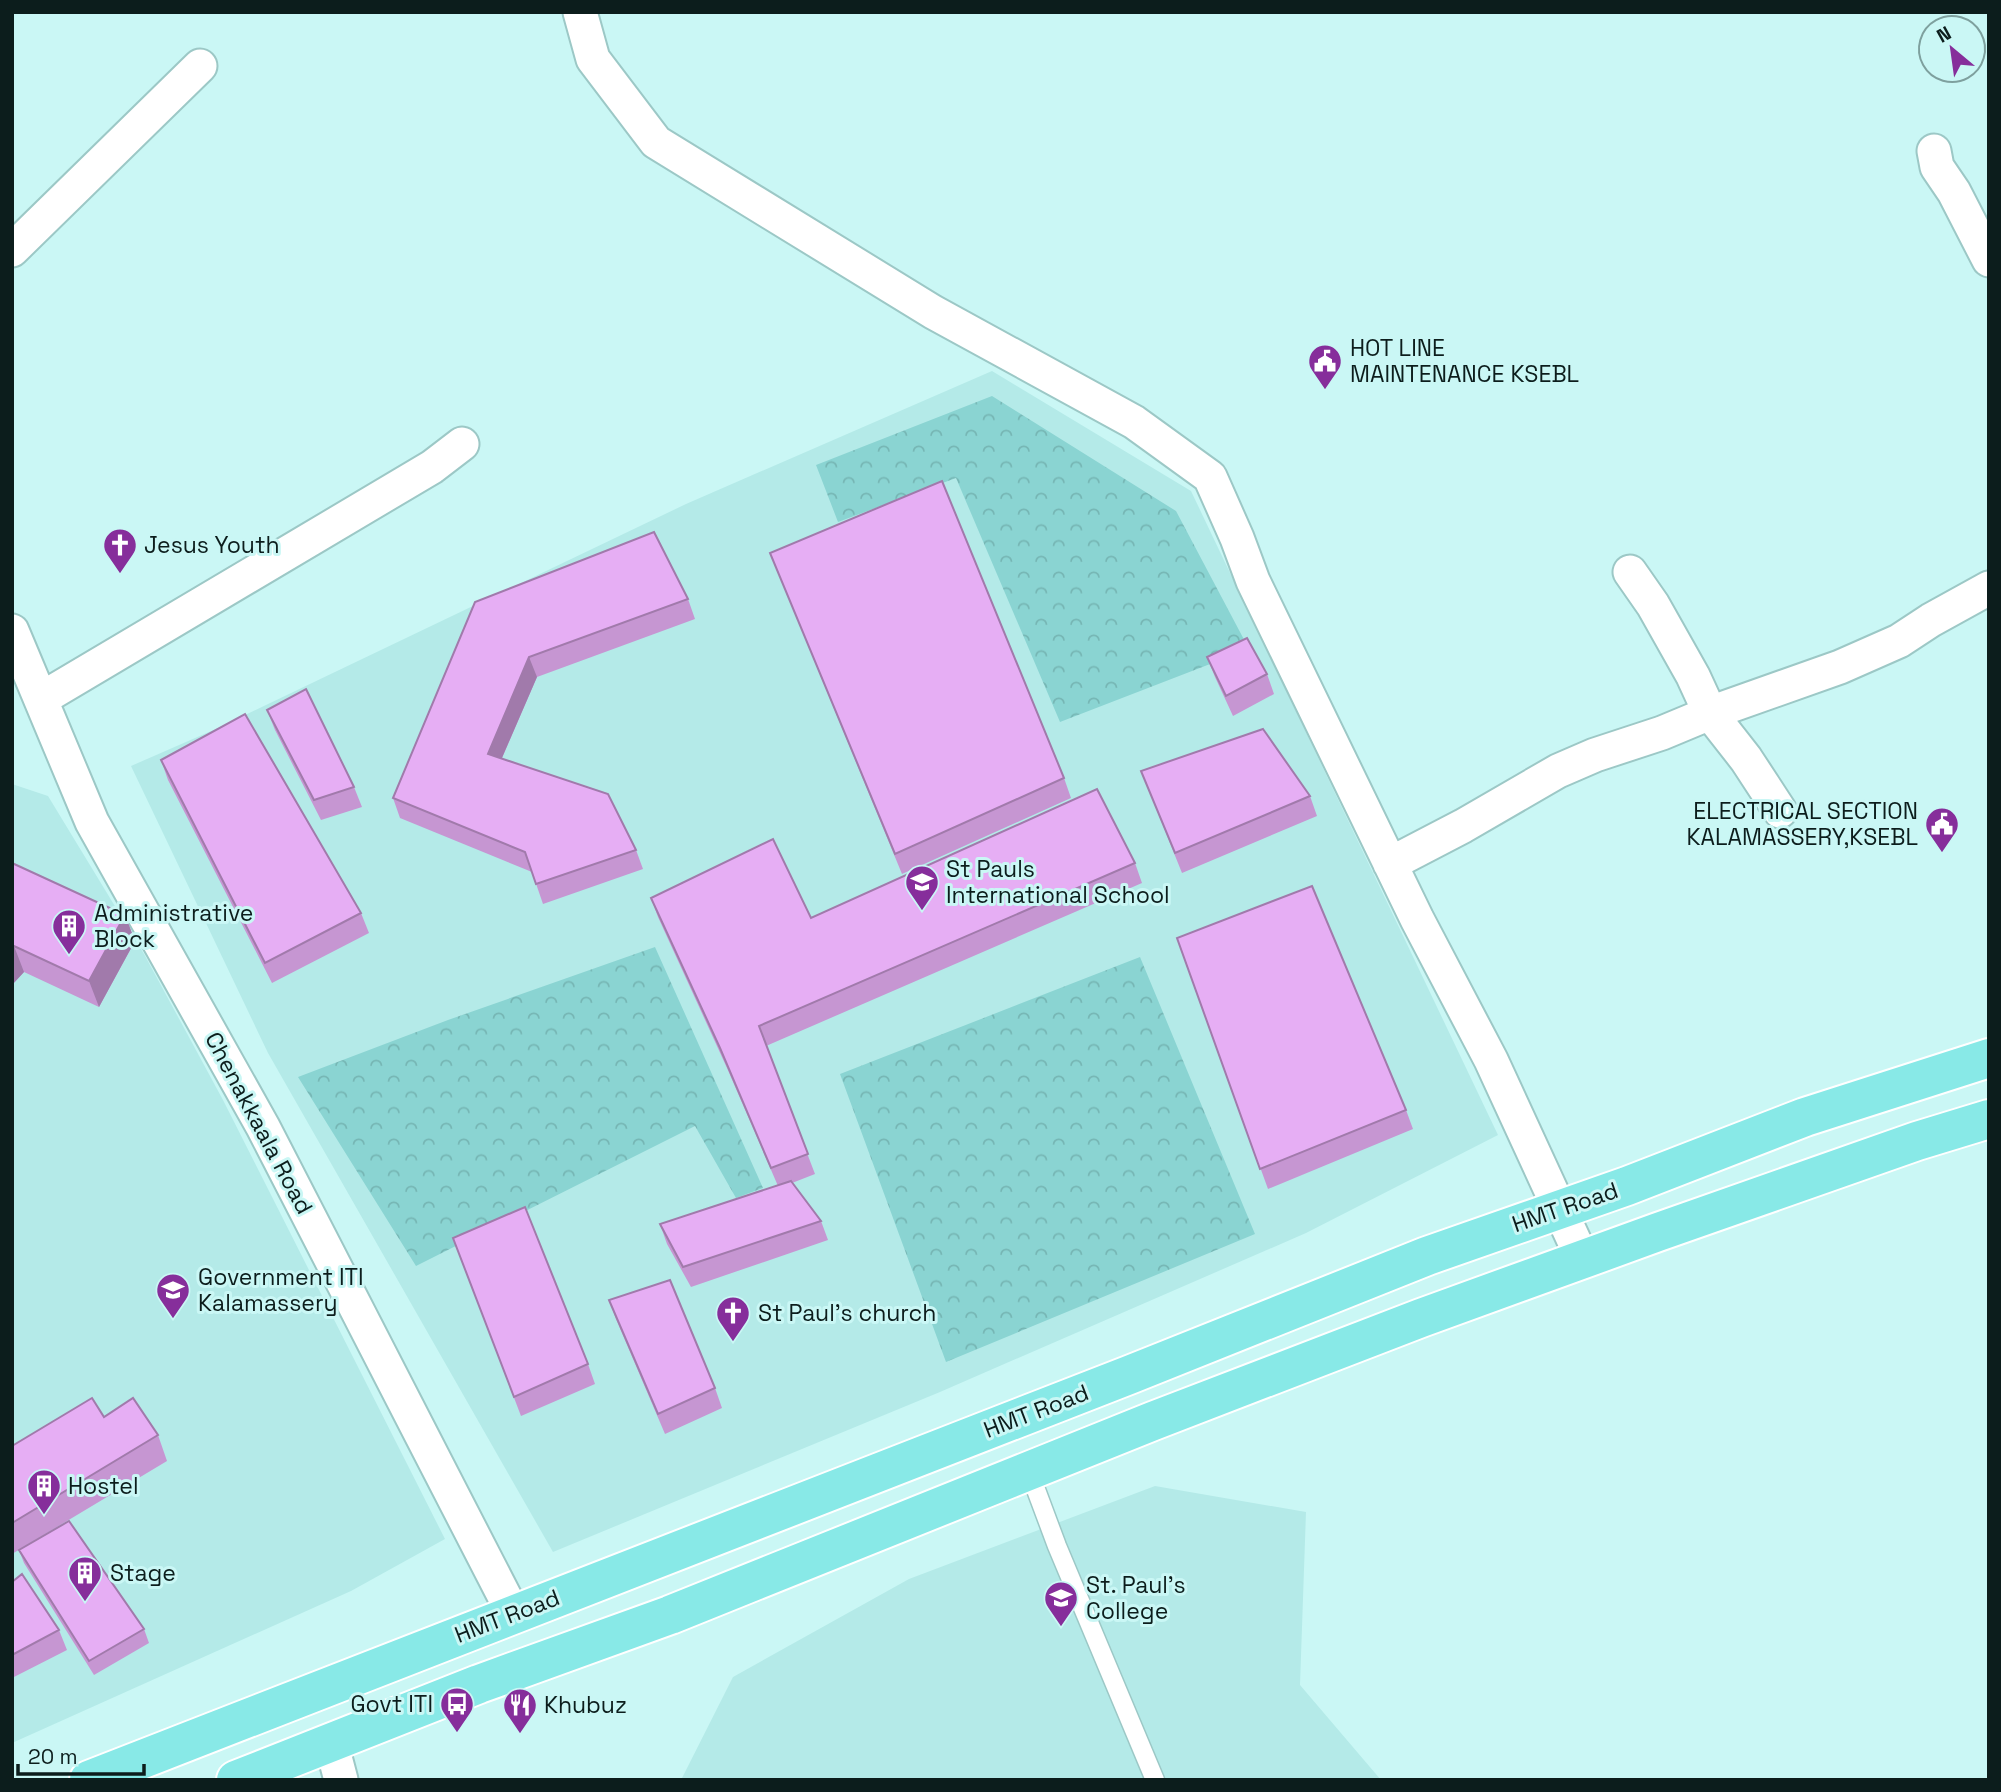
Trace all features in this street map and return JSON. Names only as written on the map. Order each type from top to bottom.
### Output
[{"type":"main road","name":"HMT Road","points":[[89,1780],[1129,1375],[1427,1256],[1805,1117],[1989,1058]]},
{"type":"main road","points":[[236,1780],[479,1684],[670,1615],[1421,1318],[1917,1141],[1989,1119]]},
{"type":"main road","points":[[657,1557],[670,1615]]},
{"type":"street","points":[[580,12],[593,59],[656,142],[933,312],[1134,422],[1210,477],[1253,580],[1390,864],[1491,1060],[1583,1260]]},
{"type":"street","points":[[12,250],[200,66]]},
{"type":"street","points":[[1934,151],[1937,167],[1954,192],[1989,260]]},
{"type":"street","points":[[41,699],[432,467],[462,443]]},
{"type":"street","points":[[1630,572],[1658,614],[1710,713],[1780,811]]},
{"type":"street","points":[[1390,864],[1463,826],[1558,771],[1595,755],[1779,690],[1875,651],[1899,640],[1989,587]]},
{"type":"street","name":"Chenakkaala Road","points":[[12,631],[92,822],[263,1128],[513,1613]]},
{"type":"street","points":[[331,1742],[341,1780]]},
{"type":"lane","points":[[1029,1471],[1057,1546],[1155,1780]]},
{"type":"shaded area","points":[[992,371],[1191,491],[1498,1135],[1306,1233],[940,1392],[553,1552],[268,1053],[131,766],[218,728],[686,504]]},
{"type":"shaded area","name":"Government ITI Kalamassery","points":[[12,784],[48,796],[144,954],[223,1100],[445,1539],[351,1591],[12,1743]]},
{"type":"shaded area","name":"St. Paul's College","points":[[1155,1486],[1306,1512],[1300,1685],[1381,1780],[681,1780],[733,1677],[909,1579]]},
{"type":"green space","points":[[992,396],[1176,511],[1249,649],[1060,722],[956,478],[838,522],[816,465]]},
{"type":"green space","points":[[655,947],[763,1188],[736,1198],[695,1126],[416,1266],[298,1077],[448,1020]]},
{"type":"green space","points":[[1140,957],[1255,1234],[946,1362],[840,1074]]},
{"type":"building","points":[[942,481],[1064,778],[895,854],[770,553]]},
{"type":"building","points":[[654,532],[688,599],[529,657],[488,754],[608,794],[636,850],[536,884],[525,852],[393,798],[475,602]]},
{"type":"building","points":[[1247,638],[1267,674],[1226,696],[1207,657]]},
{"type":"building","points":[[306,689],[354,787],[314,800],[267,710]]},
{"type":"building","points":[[245,714],[361,913],[265,963],[161,760]]},
{"type":"building","points":[[1263,729],[1310,796],[1175,853],[1141,771]]},
{"type":"building","points":[[1097,789],[1135,863],[759,1026],[808,1154],[771,1168],[720,1048],[651,898],[773,839],[811,918]]},
{"type":"building","name":"Administrative Block","points":[[12,863],[125,915],[89,981],[14,946],[12,948]]},
{"type":"building","points":[[1312,886],[1406,1110],[1260,1169],[1177,938]]},
{"type":"building","points":[[791,1181],[821,1221],[683,1267],[660,1224]]},
{"type":"building","points":[[525,1207],[588,1364],[514,1397],[453,1238]]},
{"type":"building","points":[[670,1280],[715,1388],[658,1414],[609,1300]]},
{"type":"building","points":[[92,1398],[104,1417],[133,1398],[158,1435],[12,1523],[12,1446]]},
{"type":"building","name":"Stage","points":[[69,1521],[144,1629],[89,1661],[19,1550]]},
{"type":"building","points":[[22,1574],[59,1630],[12,1655],[12,1582]]},
{"type":"place","name":"HOT LINE MAINTENANCE KSEBL","points":[[1325,391]]},
{"type":"place","name":"Jesus Youth","points":[[120,575]]},
{"type":"place","name":"ELECTRICAL SECTION KALAMASSERY,KSEBL","points":[[1942,854]]},
{"type":"place","name":"St Pauls International School","points":[[922,912]]},
{"type":"place","name":"Administrative Block","points":[[69,956]]},
{"type":"place","name":"Government ITI Kalamassery","points":[[173,1320]]},
{"type":"place","name":"St Paul's church","points":[[733,1343]]},
{"type":"place","name":"Hostel","points":[[44,1516]]},
{"type":"place","name":"Stage","points":[[85,1603]]},
{"type":"place","name":"St. Paul's College","points":[[1061,1628]]},
{"type":"place","name":"Govt ITI","points":[[457,1734]]},
{"type":"place","name":"Khubuz","points":[[520,1735]]}]
